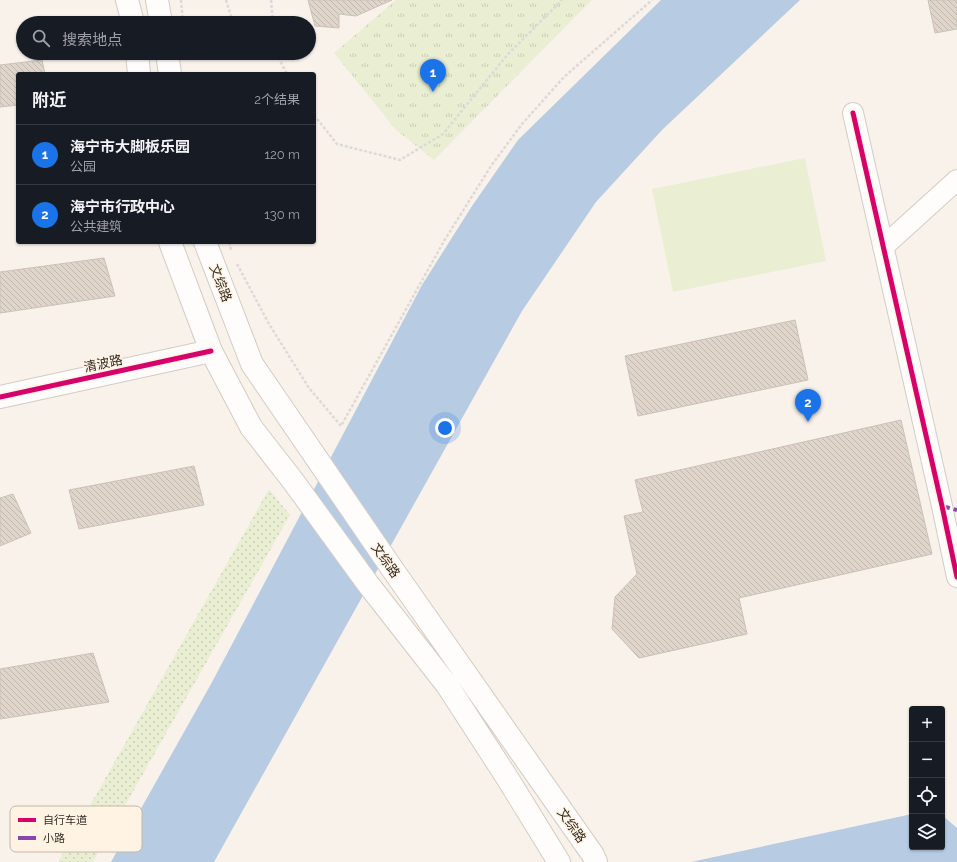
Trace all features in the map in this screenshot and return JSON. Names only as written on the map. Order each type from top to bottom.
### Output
[{"type":"main road","points":[[127,0],[132,16]]},
{"type":"main road","points":[[157,0],[160,16]]},
{"type":"main road","points":[[138,60],[139,72]]},
{"type":"main road","points":[[168,60],[170,72]]},
{"type":"main road","points":[[171,244],[211,350],[251,428],[368,584],[447,685],[559,862]]},
{"type":"main road","name":"文综路","points":[[206,244],[252,364],[398,577],[593,855],[596,862]]},
{"type":"main road","name":"清波路","points":[[0,397],[211,350]]},
{"type":"street","points":[[853,113],[883,247],[950,508],[957,577]]},
{"type":"street","points":[[883,247],[957,180]]},
{"type":"path","points":[[181,0],[182,16]]},
{"type":"path","points":[[226,0],[231,16]]},
{"type":"path","points":[[271,0],[272,16]]},
{"type":"path","points":[[316,118],[337,144],[400,160],[443,134],[508,54],[562,0]]},
{"type":"path","points":[[235,262],[269,324],[309,388],[341,426],[444,241],[491,166],[522,124],[564,77],[652,0]]},
{"type":"path","points":[[280,60],[286,72]]},
{"type":"path","points":[[230,244],[233,255]]},
{"type":"green space","points":[[396,0],[592,0],[434,160],[396,130],[334,53]]},
{"type":"green space","points":[[805,158],[826,261],[673,292],[652,189]]},
{"type":"green space","points":[[269,489],[290,515],[125,806],[90,806]]},
{"type":"green space","points":[[64,852],[99,852],[93,862],[58,862]]},
{"type":"water","points":[[661,0],[800,0],[662,130],[596,202],[522,311],[214,862],[111,862],[117,852],[142,852],[142,807],[211,684],[422,285],[472,206],[518,140]]},
{"type":"water","points":[[909,815],[909,850],[945,850],[945,818],[957,828],[957,862],[691,862]]},
{"type":"building","points":[[308,0],[392,0],[356,16],[339,14],[339,28],[316,26],[316,16],[312,16]]},
{"type":"building","points":[[928,0],[957,0],[957,29],[935,33]]},
{"type":"building","points":[[42,60],[45,72],[16,72],[16,105],[0,107],[0,65]]},
{"type":"building","points":[[104,258],[115,296],[0,313],[0,272]]},
{"type":"building","points":[[795,320],[808,380],[638,416],[625,356]]},
{"type":"building","points":[[901,420],[932,554],[739,598],[747,634],[639,658],[612,629],[615,597],[637,574],[624,516],[643,512],[635,480]]},
{"type":"building","points":[[194,466],[204,505],[79,529],[69,490]]},
{"type":"building","points":[[13,494],[31,533],[0,546],[0,498]]},
{"type":"building","points":[[93,653],[109,702],[0,719],[0,669]]},
{"type":"marked path","points":[[942,506],[957,510]]},
{"type":"cycle path","points":[[853,113],[957,577]]},
{"type":"cycle path","points":[[0,397],[211,351]]},
{"type":"place","name":"海宁市大脚板乐园","points":[[433,92]]},
{"type":"place","name":"海宁市行政中心","points":[[808,422]]}]
